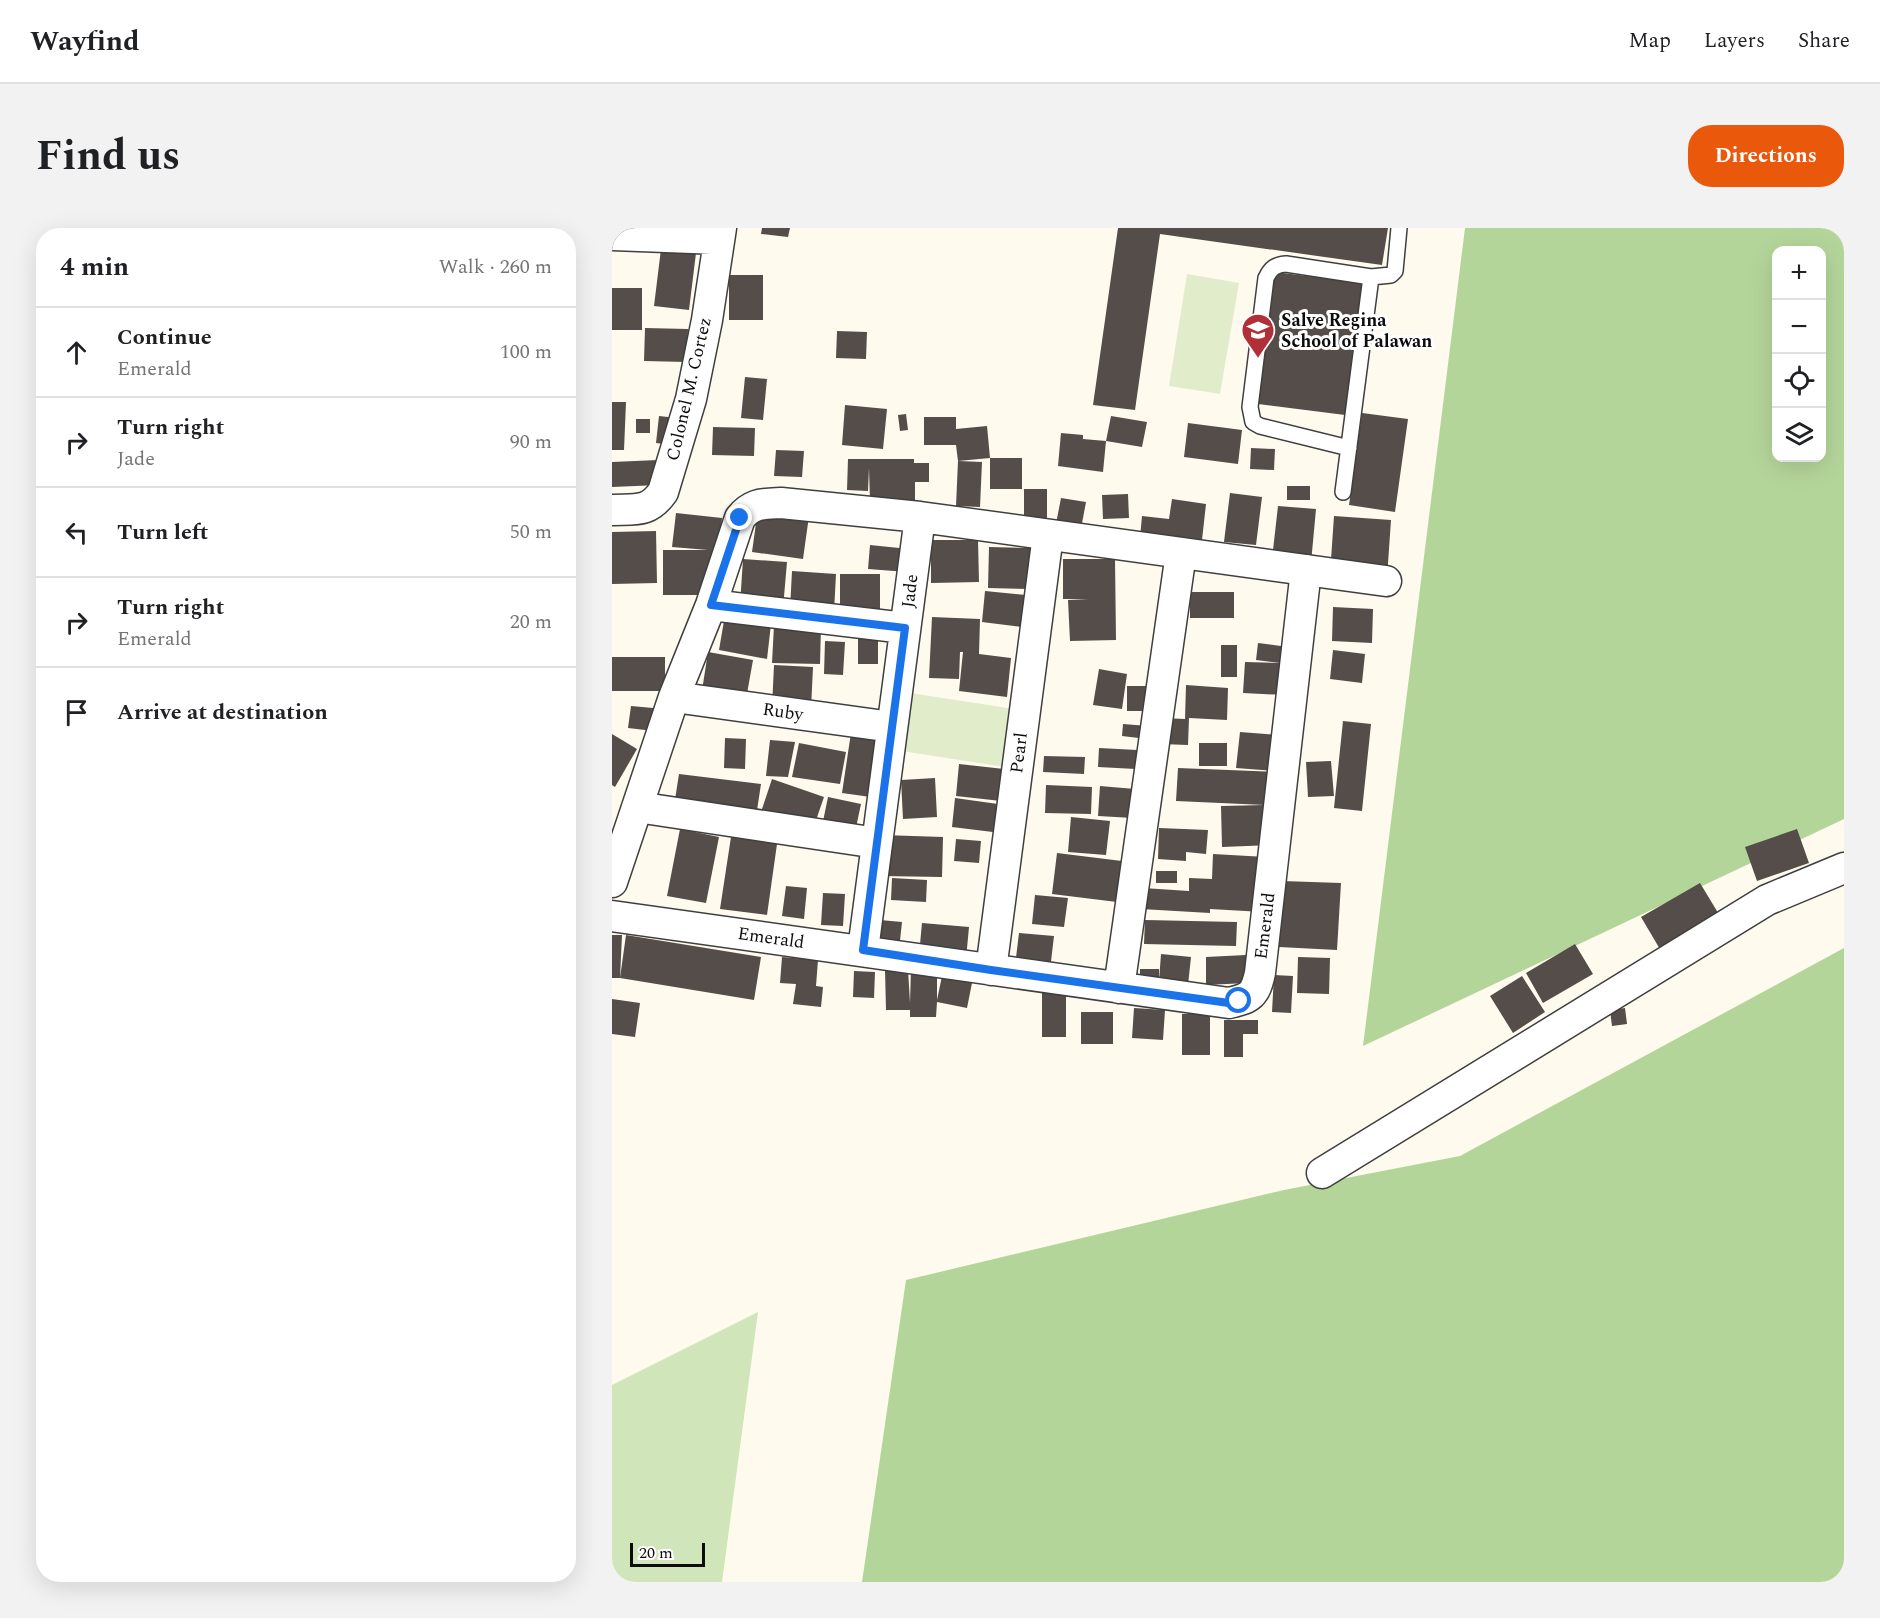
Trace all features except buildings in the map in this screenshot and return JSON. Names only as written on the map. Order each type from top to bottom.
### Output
[{"type":"street","points":[[612,235],[720,233]]},
{"type":"street","name":"Colonel M. Cortez","points":[[612,510],[644,509],[655,503],[663,492],[691,399],[707,320],[720,233]]},
{"type":"street","points":[[612,882],[674,697],[711,605],[740,518],[749,507],[781,503],[920,517],[1386,581]]},
{"type":"street","name":"Jade","points":[[863,950],[920,517]]},
{"type":"street","name":"Pearl","points":[[991,970],[1048,535]]},
{"type":"street","points":[[1119,988],[1181,553]]},
{"type":"street","name":"Emerald","points":[[612,916],[1229,1003],[1247,998],[1253,995],[1257,988],[1306,570]]},
{"type":"street","points":[[711,605],[905,628]]},
{"type":"street","name":"Ruby","points":[[674,697],[892,727]]},
{"type":"street","points":[[637,807],[876,843]]},
{"type":"street","points":[[1322,1173],[1767,900],[1844,868]]},
{"type":"lane","points":[[1349,448],[1260,426],[1253,422],[1250,407],[1266,278],[1269,271],[1276,265],[1286,264],[1371,277],[1391,275],[1395,271],[1399,228]]},
{"type":"lane","points":[[1343,492],[1371,277]]},
{"type":"green space","points":[[1465,228],[1844,228],[1844,819],[1363,1046]]},
{"type":"green space","points":[[1187,274],[1239,283],[1220,394],[1169,386]]},
{"type":"green space","points":[[904,692],[1014,709],[1005,767],[895,750]]},
{"type":"green space","points":[[1844,948],[1844,1582],[862,1582],[906,1280],[1284,1190],[1460,1156]]},
{"type":"green space","points":[[758,1312],[722,1582],[612,1582],[612,1385]]},
{"type":"place","name":"Salve Regina School of Palawan","points":[[1258,359]]},
{"type":"route","points":[[740,518],[711,605],[905,628],[863,950],[1229,1003],[1239,1001]]}]
